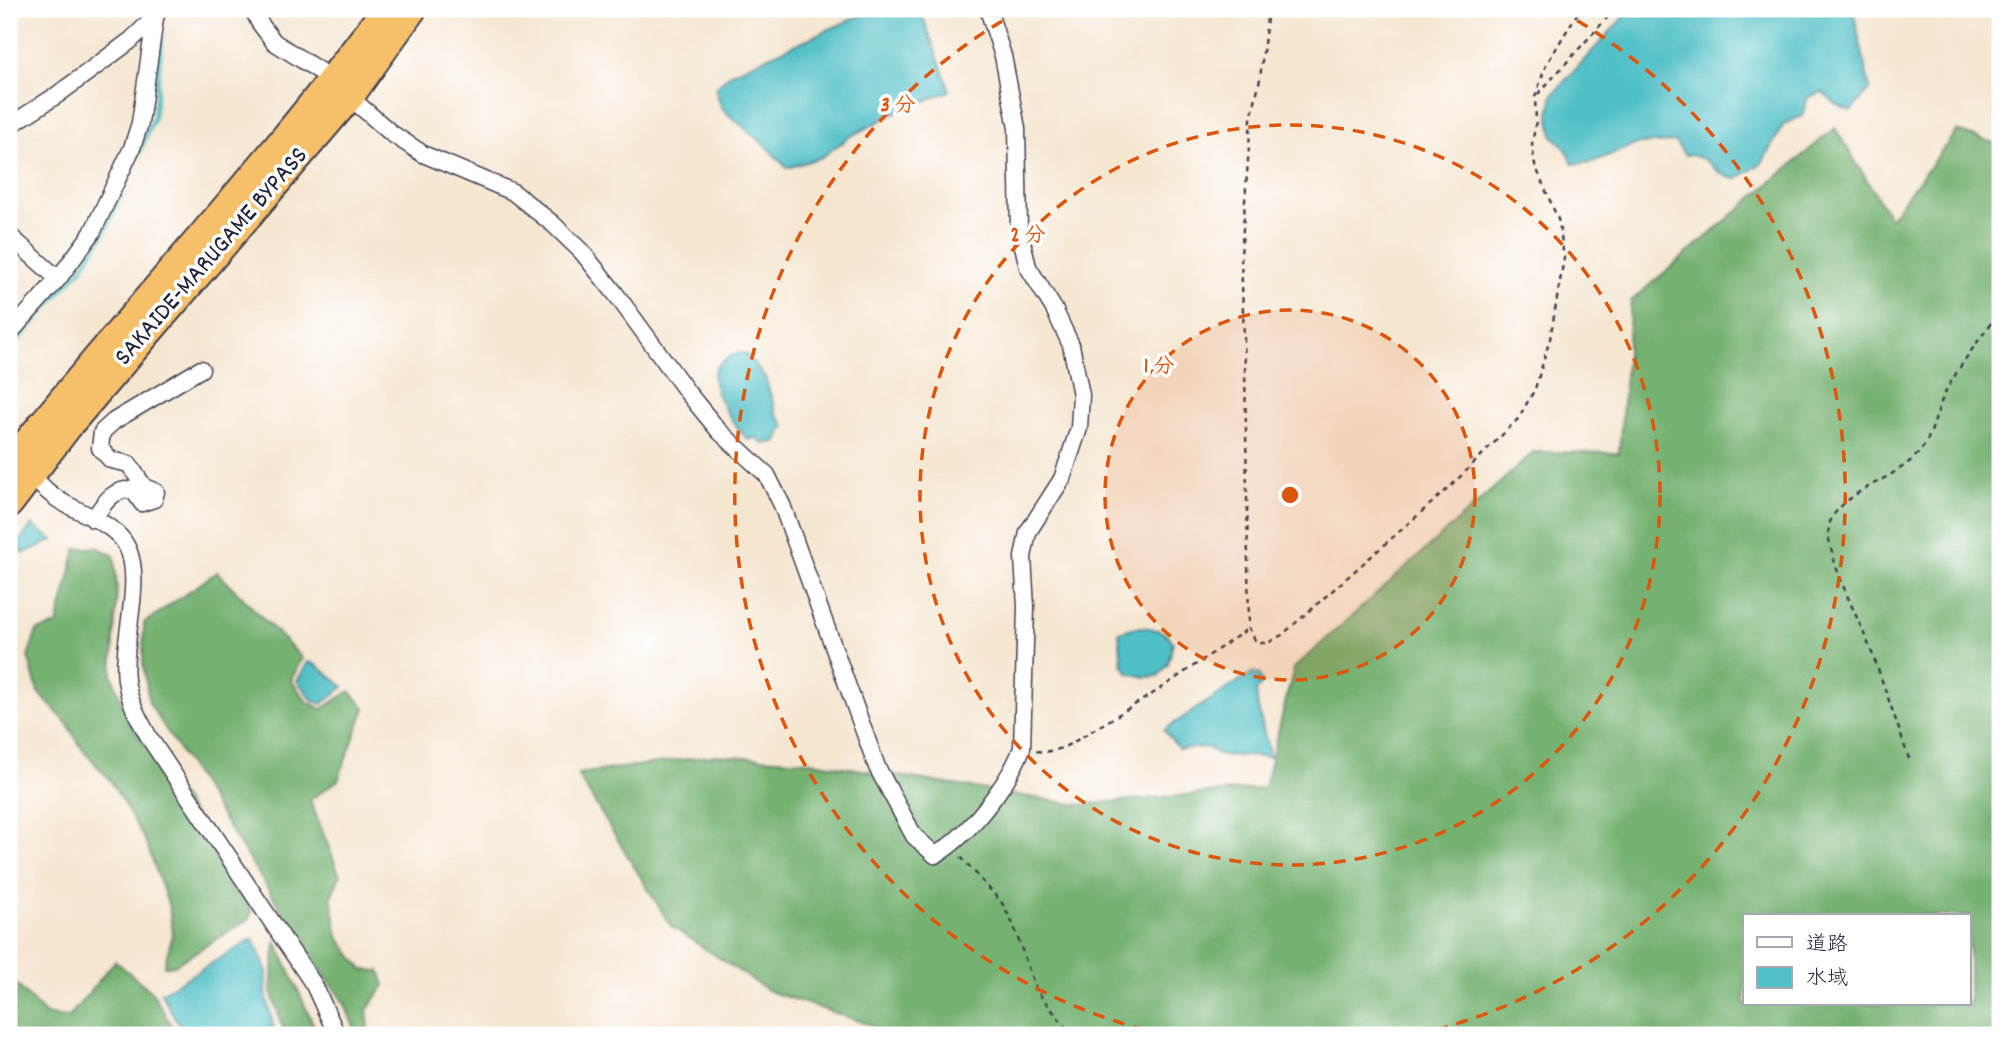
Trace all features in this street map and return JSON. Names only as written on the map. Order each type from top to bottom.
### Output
[{"type":"highway","name":"SAKAIDE-MARUGAME BYPASS","points":[[341,90],[386,9]]},
{"type":"highway","name":"SAKAIDE-MARUGAME BYPASS","points":[[9,503],[20,470],[58,404],[412,9]]},
{"type":"street","points":[[253,9],[274,43],[321,72],[391,133],[423,154],[513,192],[553,224],[582,252],[615,293],[719,431],[767,475],[782,505],[877,767],[896,807],[914,836],[935,855],[951,846],[977,819],[1017,762],[1022,748],[1026,607],[1023,558],[1028,532],[1062,479],[1079,428],[1081,395],[1071,345],[1054,309],[1028,267],[1019,229],[1017,128],[1003,56],[988,9]]},
{"type":"street","points":[[9,126],[57,95],[142,33],[158,13]]},
{"type":"street","points":[[9,334],[58,279],[92,233],[132,148],[140,123],[158,13]]},
{"type":"street","points":[[9,235],[58,279]]},
{"type":"street","points":[[93,519],[110,496],[122,489],[133,490],[142,503],[154,499],[156,492],[144,487],[129,464],[111,460],[100,448],[103,432],[114,421],[201,369]]},
{"type":"street","points":[[20,470],[59,500],[118,533],[128,548],[133,575],[125,655],[131,705],[150,739],[314,985],[337,1035]]},
{"type":"path","points":[[1268,9],[1260,79],[1251,119],[1241,257],[1249,628],[1255,640],[1266,644],[1282,635],[1451,486],[1518,419],[1535,389],[1550,339],[1564,258],[1559,222],[1535,165],[1532,145],[1536,121],[1535,97],[1546,65],[1580,9]]},
{"type":"path","points":[[1535,97],[1615,9]]},
{"type":"path","points":[[1909,760],[1871,652],[1845,593],[1829,542],[1829,524],[1835,513],[1849,500],[1920,451],[1945,393],[1973,348],[2000,312]]},
{"type":"path","points":[[1022,748],[1044,752],[1061,749],[1157,691],[1249,628]]},
{"type":"path","points":[[951,846],[1002,903],[1013,924],[1036,990],[1072,1035]]},
{"type":"green space","points":[[1835,128],[1890,218],[1957,131],[2000,145],[2000,1035],[882,1035],[874,1026],[769,991],[671,926],[577,774],[716,755],[807,761],[1079,805],[1264,788],[1294,668],[1534,452],[1619,453],[1631,301]]},
{"type":"green space","points":[[97,547],[114,556],[117,588],[112,675],[128,719],[224,859],[252,911],[249,919],[174,965],[164,966],[173,933],[169,907],[146,842],[110,780],[83,750],[66,722],[38,692],[28,656],[37,631],[57,625],[76,549]]},
{"type":"green space","points":[[217,572],[302,658],[291,680],[307,702],[322,709],[350,691],[365,708],[338,780],[310,800],[340,876],[331,896],[338,937],[363,970],[380,971],[385,985],[367,1010],[369,1026],[360,1035],[357,1035],[345,1004],[313,959],[149,703],[143,662],[144,623]]},
{"type":"green space","points":[[276,941],[318,1035],[285,1035],[271,991]]},
{"type":"green space","points":[[115,961],[152,992],[177,1035],[9,1035],[9,977],[46,1015],[69,1017]]},
{"type":"water","points":[[883,9],[917,9],[924,20],[950,91],[893,114],[849,137],[822,157],[787,168],[764,144],[722,109],[715,88],[731,73],[859,16]]},
{"type":"water","points":[[1631,9],[1853,9],[1870,89],[1851,111],[1837,105],[1823,92],[1808,97],[1802,116],[1784,124],[1762,163],[1736,179],[1721,174],[1701,158],[1685,155],[1675,142],[1637,144],[1592,162],[1573,164],[1566,149],[1553,136],[1549,113],[1553,94]]},
{"type":"water","points":[[737,353],[745,353],[765,377],[776,413],[785,426],[776,442],[763,444],[756,437],[749,440],[730,418],[719,397],[715,387],[715,370],[721,362]]},
{"type":"water","points":[[32,525],[53,540],[24,553],[16,546]]},
{"type":"water","points":[[1136,627],[1162,632],[1173,642],[1168,664],[1158,676],[1145,677],[1129,673],[1122,664],[1119,632]]},
{"type":"water","points":[[308,662],[344,687],[322,704],[313,701],[297,681]]},
{"type":"water","points":[[1253,672],[1259,674],[1262,683],[1256,692],[1270,757],[1219,755],[1207,747],[1179,749],[1164,730]]},
{"type":"water","points":[[253,939],[267,971],[266,994],[275,1035],[185,1035],[161,993]]},
{"type":"waterway","points":[[9,350],[82,268],[105,232],[154,117],[162,40]]}]
